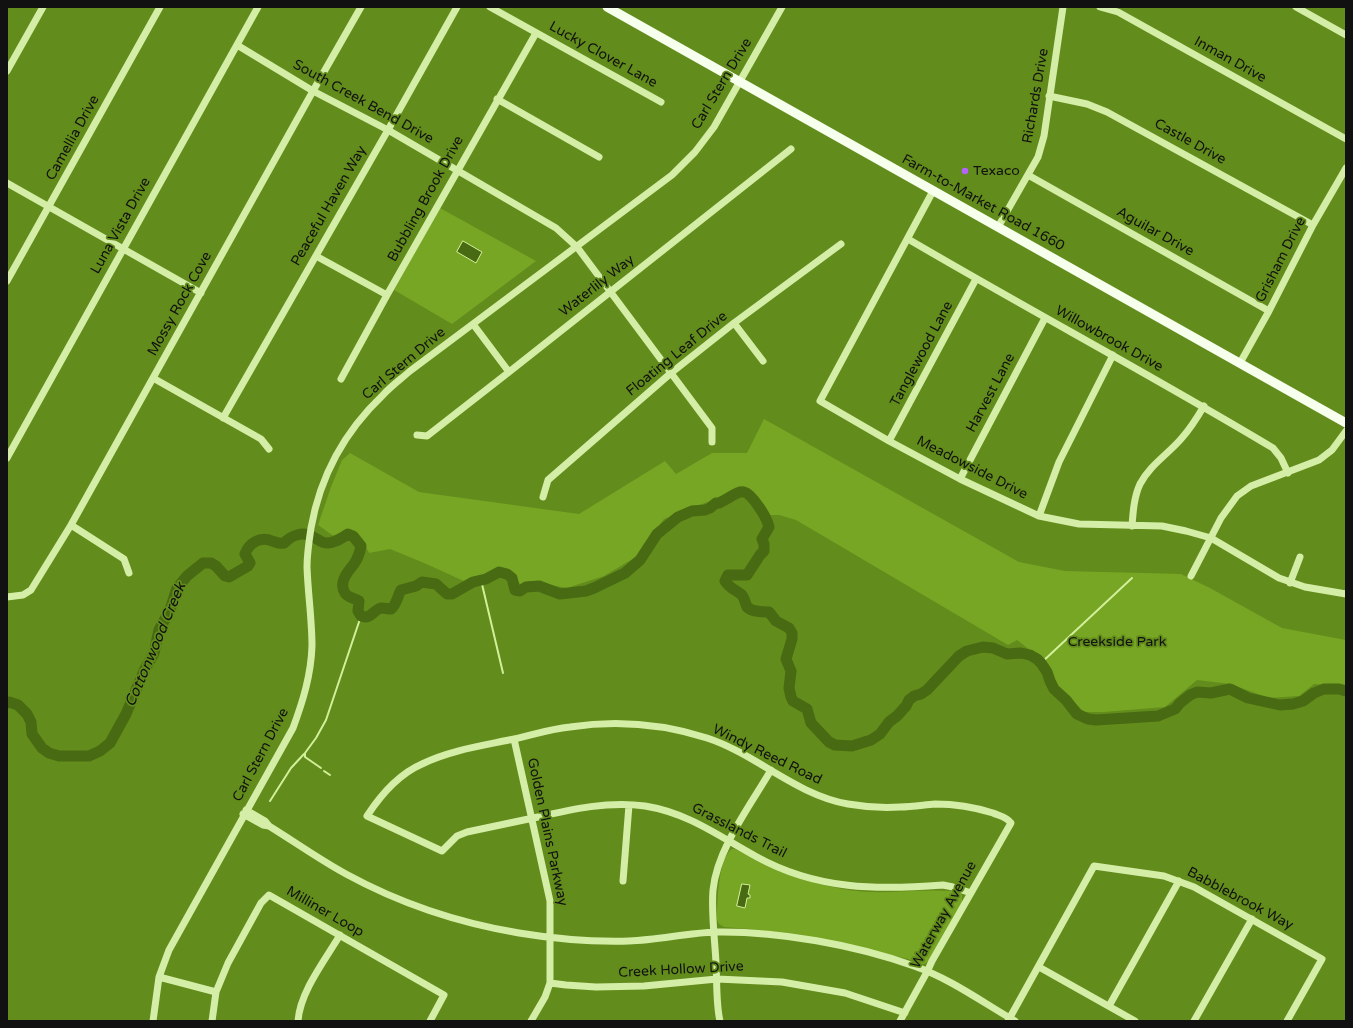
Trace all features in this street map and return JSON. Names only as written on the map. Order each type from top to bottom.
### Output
[{"type":"main road","name":"Farm-to-Market Road 1660","points":[[607,7],[933,192],[1346,423]]},
{"type":"street","points":[[7,71],[43,7]]},
{"type":"street","name":"Camellia Drive","points":[[7,281],[160,7]]},
{"type":"street","name":"Luna Vista Drive","points":[[7,458],[258,7]]},
{"type":"street","name":"Mossy Rock Cove","points":[[7,596],[23,595],[31,590],[71,525],[361,7]]},
{"type":"street","name":"Peaceful Haven Way","points":[[223,418],[457,7]]},
{"type":"street","name":"Lucky Clover Lane","points":[[490,7],[661,102]]},
{"type":"street","name":"Carl Stern Drive","points":[[153,1021],[159,977],[169,950],[179,929],[292,728],[308,686],[312,645],[307,565],[314,512],[322,485],[340,447],[366,412],[383,394],[410,371],[672,175],[695,152],[714,127],[782,7]]},
{"type":"street","name":"Richards Drive","points":[[998,227],[1038,157],[1044,136],[1063,7]]},
{"type":"street","name":"Inman Drive","points":[[1100,7],[1118,12],[1346,139]]},
{"type":"street","points":[[1296,7],[1346,35]]},
{"type":"street","name":"Bubbling Brook Drive","points":[[341,379],[386,295],[536,33]]},
{"type":"street","name":"South Creek Bend Drive","points":[[237,45],[313,91],[388,130],[556,228],[577,247],[712,428],[712,442]]},
{"type":"street","name":"Castle Drive","points":[[1049,96],[1087,104],[1107,112],[1313,224]]},
{"type":"street","points":[[498,99],[599,157]]},
{"type":"street","name":"Waterlily Way","points":[[417,435],[427,436],[791,150]]},
{"type":"street","name":"Grisham Drive","points":[[1240,363],[1269,311],[1313,224],[1346,168]]},
{"type":"street","name":"Aguilar Drive","points":[[1028,175],[1269,311]]},
{"type":"street","points":[[7,183],[201,293]]},
{"type":"street","name":"Meadowside Drive","points":[[933,192],[820,401],[960,479],[1039,516],[1079,524],[1162,526],[1186,530],[1211,538],[1290,583],[1346,594]]},
{"type":"street","name":"Willowbrook Drive","points":[[908,239],[1045,318],[1204,406],[1273,448],[1281,458],[1288,473]]},
{"type":"street","name":"Floating Leaf Drive","points":[[543,496],[548,480],[671,373],[734,323],[841,244]]},
{"type":"street","points":[[316,256],[386,295]]},
{"type":"street","name":"Tanglewood Lane","points":[[890,441],[976,279]]},
{"type":"street","name":"Harvest Lane","points":[[960,479],[1045,318]]},
{"type":"street","points":[[734,323],[762,361]]},
{"type":"street","points":[[473,324],[510,372]]},
{"type":"street","points":[[1039,516],[1059,462],[1113,355]]},
{"type":"street","points":[[153,378],[260,439],[269,449]]},
{"type":"street","points":[[1132,526],[1136,497],[1140,484],[1149,469],[1188,431],[1204,406]]},
{"type":"street","points":[[1191,576],[1221,518],[1237,496],[1251,486],[1288,473],[1318,460],[1332,450],[1346,431]]},
{"type":"street","points":[[71,525],[124,559],[129,573]]},
{"type":"street","points":[[1290,583],[1300,557]]},
{"type":"street","name":"Windy Reed Road","points":[[367,816],[375,804],[400,778],[421,764],[446,754],[569,727],[604,724],[633,724],[684,732],[709,739],[728,747],[789,781],[823,797],[846,804],[883,807],[934,804],[964,806],[1005,818],[1011,823]]},
{"type":"street","name":"Golden Plains Parkway","points":[[514,739],[550,901],[550,983],[545,997],[531,1021]]},
{"type":"street","points":[[720,1021],[714,932],[713,890],[717,871],[729,840],[771,770]]},
{"type":"street","name":"Grasslands Trail","points":[[367,816],[442,851],[457,836],[467,832],[579,807],[609,804],[646,806],[685,818],[708,828],[758,857],[781,868],[825,882],[878,888],[943,886],[953,887],[971,893]]},
{"type":"street","points":[[623,881],[629,805]]},
{"type":"street","points":[[245,812],[265,821],[269,826],[347,875],[382,892],[445,916],[479,925],[519,933],[586,941],[630,941],[714,932],[736,932],[813,940],[874,954],[915,966],[956,985],[1011,1020],[1039,967],[1135,1021]]},
{"type":"street","name":"Waterway Avenue","points":[[900,1021],[932,961],[1011,823]]},
{"type":"street","name":"Babblebrook Way","points":[[1039,967],[1094,866],[1164,876],[1194,887],[1322,959],[1287,1021]]},
{"type":"street","points":[[1109,1006],[1179,881]]},
{"type":"street","name":"Milliner Loop","points":[[212,1021],[216,992],[228,963],[261,903],[269,895],[444,995],[430,1021]]},
{"type":"street","points":[[1194,1021],[1252,919]]},
{"type":"street","points":[[298,1021],[299,1014],[309,987],[340,935]]},
{"type":"street","points":[[159,977],[216,992]]},
{"type":"street","name":"Creek Hollow Drive","points":[[550,983],[596,987],[644,986],[717,979],[782,982],[845,993],[904,1013]]},
{"type":"green space","points":[[440,208],[536,261],[452,324],[394,290]]},
{"type":"green space","name":"Creekside Park","points":[[764,419],[1019,562],[1065,571],[1181,574],[1210,588],[1282,628],[1346,640],[1346,686],[1314,684],[1299,696],[1269,698],[1230,684],[1197,680],[1165,707],[1104,712],[1084,712],[1058,686],[1048,664],[1017,640],[1008,645],[796,520],[779,515],[770,515],[747,488],[664,519],[636,557],[604,576],[567,588],[529,581],[520,584],[509,570],[496,569],[466,582],[390,549],[369,553],[363,541],[350,531],[338,537],[332,535],[318,525],[342,460],[350,453],[419,492],[579,514],[665,461],[676,474],[712,453],[747,453]]},
{"type":"green space","points":[[732,849],[799,878],[833,887],[868,892],[931,890],[951,891],[959,892],[962,895],[962,902],[928,962],[924,964],[877,952],[749,929],[724,927],[719,924],[717,920],[719,882],[724,861],[727,854]]},
{"type":"shaded area","points":[[463,241],[482,252],[476,263],[457,252]]},
{"type":"shaded area","points":[[742,884],[750,885],[748,894],[750,895],[750,898],[747,898],[745,908],[737,906]]},
{"type":"waterway","name":"Cottonwood Creek","points":[[7,703],[9,702],[18,705],[27,714],[31,722],[32,734],[42,748],[49,753],[59,756],[89,756],[100,751],[110,743],[126,714],[144,671],[154,653],[159,630],[170,610],[177,588],[187,576],[203,563],[211,563],[216,566],[225,576],[229,577],[248,566],[250,563],[245,554],[249,547],[259,540],[263,539],[284,543],[294,536],[305,534],[323,542],[330,543],[341,539],[348,534],[353,536],[361,546],[357,560],[343,581],[343,589],[348,596],[359,601],[358,611],[361,616],[367,617],[378,609],[391,609],[396,603],[401,590],[416,586],[422,582],[436,584],[447,594],[452,594],[473,582],[486,579],[499,572],[507,574],[512,578],[515,590],[520,591],[526,587],[539,586],[560,594],[586,591],[625,573],[640,560],[657,534],[678,517],[692,511],[705,510],[716,503],[719,503],[741,492],[745,492],[754,499],[764,514],[769,527],[762,539],[764,551],[747,575],[728,575],[725,581],[731,588],[742,595],[749,609],[769,612],[776,621],[789,628],[792,633],[792,639],[786,659],[791,671],[789,688],[791,697],[793,701],[807,709],[811,723],[829,742],[835,745],[852,746],[871,740],[880,734],[889,722],[906,706],[909,700],[927,690],[959,656],[967,651],[983,647],[993,648],[1007,654],[1021,653],[1030,655],[1037,659],[1047,672],[1054,689],[1066,700],[1077,714],[1088,719],[1096,720],[1158,716],[1175,709],[1190,695],[1197,692],[1211,693],[1230,689],[1248,698],[1280,705],[1293,704],[1303,701],[1314,693],[1324,689],[1339,689],[1346,691]]},
{"type":"waterway","points":[[1041,663],[1132,578]]},
{"type":"waterway","points":[[481,580],[503,673]]},
{"type":"waterway","points":[[321,768],[305,757],[305,753],[316,738],[326,720],[361,616]]},
{"type":"waterway","points":[[270,801],[291,768],[304,754]]},
{"type":"waterway","points":[[324,771],[330,775]]},
{"type":"place","name":"Texaco","points":[[965,171]]}]
